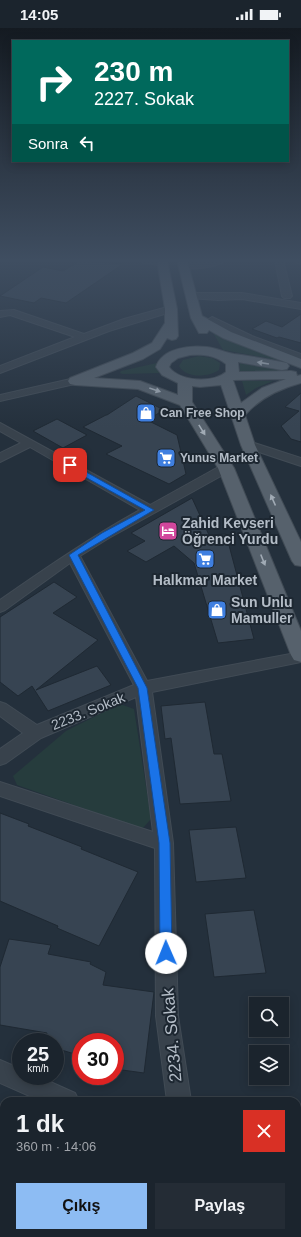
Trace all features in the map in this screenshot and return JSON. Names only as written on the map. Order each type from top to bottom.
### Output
[{"type":"main road","points":[[171,316],[170,357],[164,362],[164,371],[180,381],[185,402],[226,468],[301,656]]},
{"type":"main road","points":[[197,318],[220,354],[232,363],[234,368],[228,377]]},
{"type":"main road","points":[[197,318],[227,335],[301,364]]},
{"type":"main road","points":[[75,381],[138,356],[156,346],[172,324]]},
{"type":"main road","points":[[75,381],[190,351],[220,354],[301,369]]},
{"type":"main road","points":[[75,381],[130,377],[208,383],[228,377],[301,375]]},
{"type":"main road","points":[[228,377],[248,445],[297,545],[301,561]]},
{"type":"main road","points":[[239,414],[246,404],[260,394],[278,385],[301,379]]},
{"type":"main road","points":[[75,381],[140,385],[185,402]]},
{"type":"street","points":[[23,316],[84,338]]},
{"type":"street","points":[[2,367],[143,316]]},
{"type":"street","points":[[212,320],[249,338],[301,358]]},
{"type":"street","points":[[0,398],[75,381]]},
{"type":"street","points":[[0,426],[150,510]]},
{"type":"street","points":[[0,458],[29,443]]},
{"type":"street","points":[[248,445],[301,462]]},
{"type":"street","points":[[0,607],[73,555],[104,535],[226,468]]},
{"type":"street","name":"2234. Sokak","points":[[73,555],[143,688],[164,843],[167,1016],[178,1097]]},
{"type":"street","name":"2233. Sokak","points":[[0,758],[35,733],[143,688],[301,656]]},
{"type":"street","points":[[0,708],[35,733]]},
{"type":"street","points":[[0,789],[164,843]]},
{"type":"street","points":[[0,1071],[58,1097]]},
{"type":"green space","points":[[212,331],[288,362],[223,350]]},
{"type":"green space","points":[[199,356],[212,358],[220,363],[219,370],[210,374],[198,376],[187,373],[179,366],[183,360]]},
{"type":"green space","points":[[157,363],[160,373],[120,373],[121,371]]},
{"type":"green space","points":[[240,363],[285,371],[240,372]]},
{"type":"green space","points":[[242,381],[273,381],[256,388],[246,395]]},
{"type":"green space","points":[[120,704],[134,709],[151,819],[142,829],[17,785],[13,776],[66,731]]},
{"type":"building","points":[[297,316],[301,316],[301,343],[279,337],[277,338],[252,329],[266,321],[282,327]]},
{"type":"building","points":[[301,393],[301,442],[291,439],[281,426],[299,411],[285,407]]},
{"type":"building","points":[[136,396],[164,410],[147,420],[177,435],[186,474],[169,484],[106,454],[122,446],[83,427],[107,415]]},
{"type":"building","points":[[57,419],[87,435],[63,448],[33,431]]},
{"type":"building","points":[[192,498],[209,535],[226,534],[254,639],[218,643],[194,563],[174,546],[146,562],[127,551],[145,541],[131,533]]},
{"type":"building","points":[[54,582],[77,597],[53,613],[98,640],[36,690],[97,666],[111,685],[48,711],[32,686],[18,696],[0,682],[0,617]]},
{"type":"building","points":[[205,702],[214,754],[222,754],[231,801],[180,804],[171,738],[165,739],[161,706]]},
{"type":"building","points":[[0,813],[29,824],[28,826],[82,847],[81,849],[138,872],[99,946],[57,928],[58,926],[0,901]]},
{"type":"building","points":[[236,827],[246,878],[196,882],[189,830]]},
{"type":"building","points":[[254,910],[266,973],[214,977],[205,914]]},
{"type":"building","points":[[9,939],[51,945],[48,954],[91,962],[90,964],[106,972],[103,985],[154,992],[144,1073],[124,1070],[124,1033],[72,1033],[72,1053],[64,1051],[64,1033],[47,1033],[0,1025],[0,967]]},
{"type":"place","name":"Can Free Shop","points":[[146,413]]},
{"type":"place","name":"Yunus Market","points":[[166,458]]},
{"type":"place","name":"Zahid Kevseri Öğrenci Yurdu","points":[[168,531]]},
{"type":"place","name":"Halkmar Market","points":[[205,559]]},
{"type":"place","name":"Sun Unlu Mamuller","points":[[217,610]]},
{"type":"route","points":[[70,465],[150,510],[104,535],[73,555],[143,688],[164,843],[166,953]]}]
